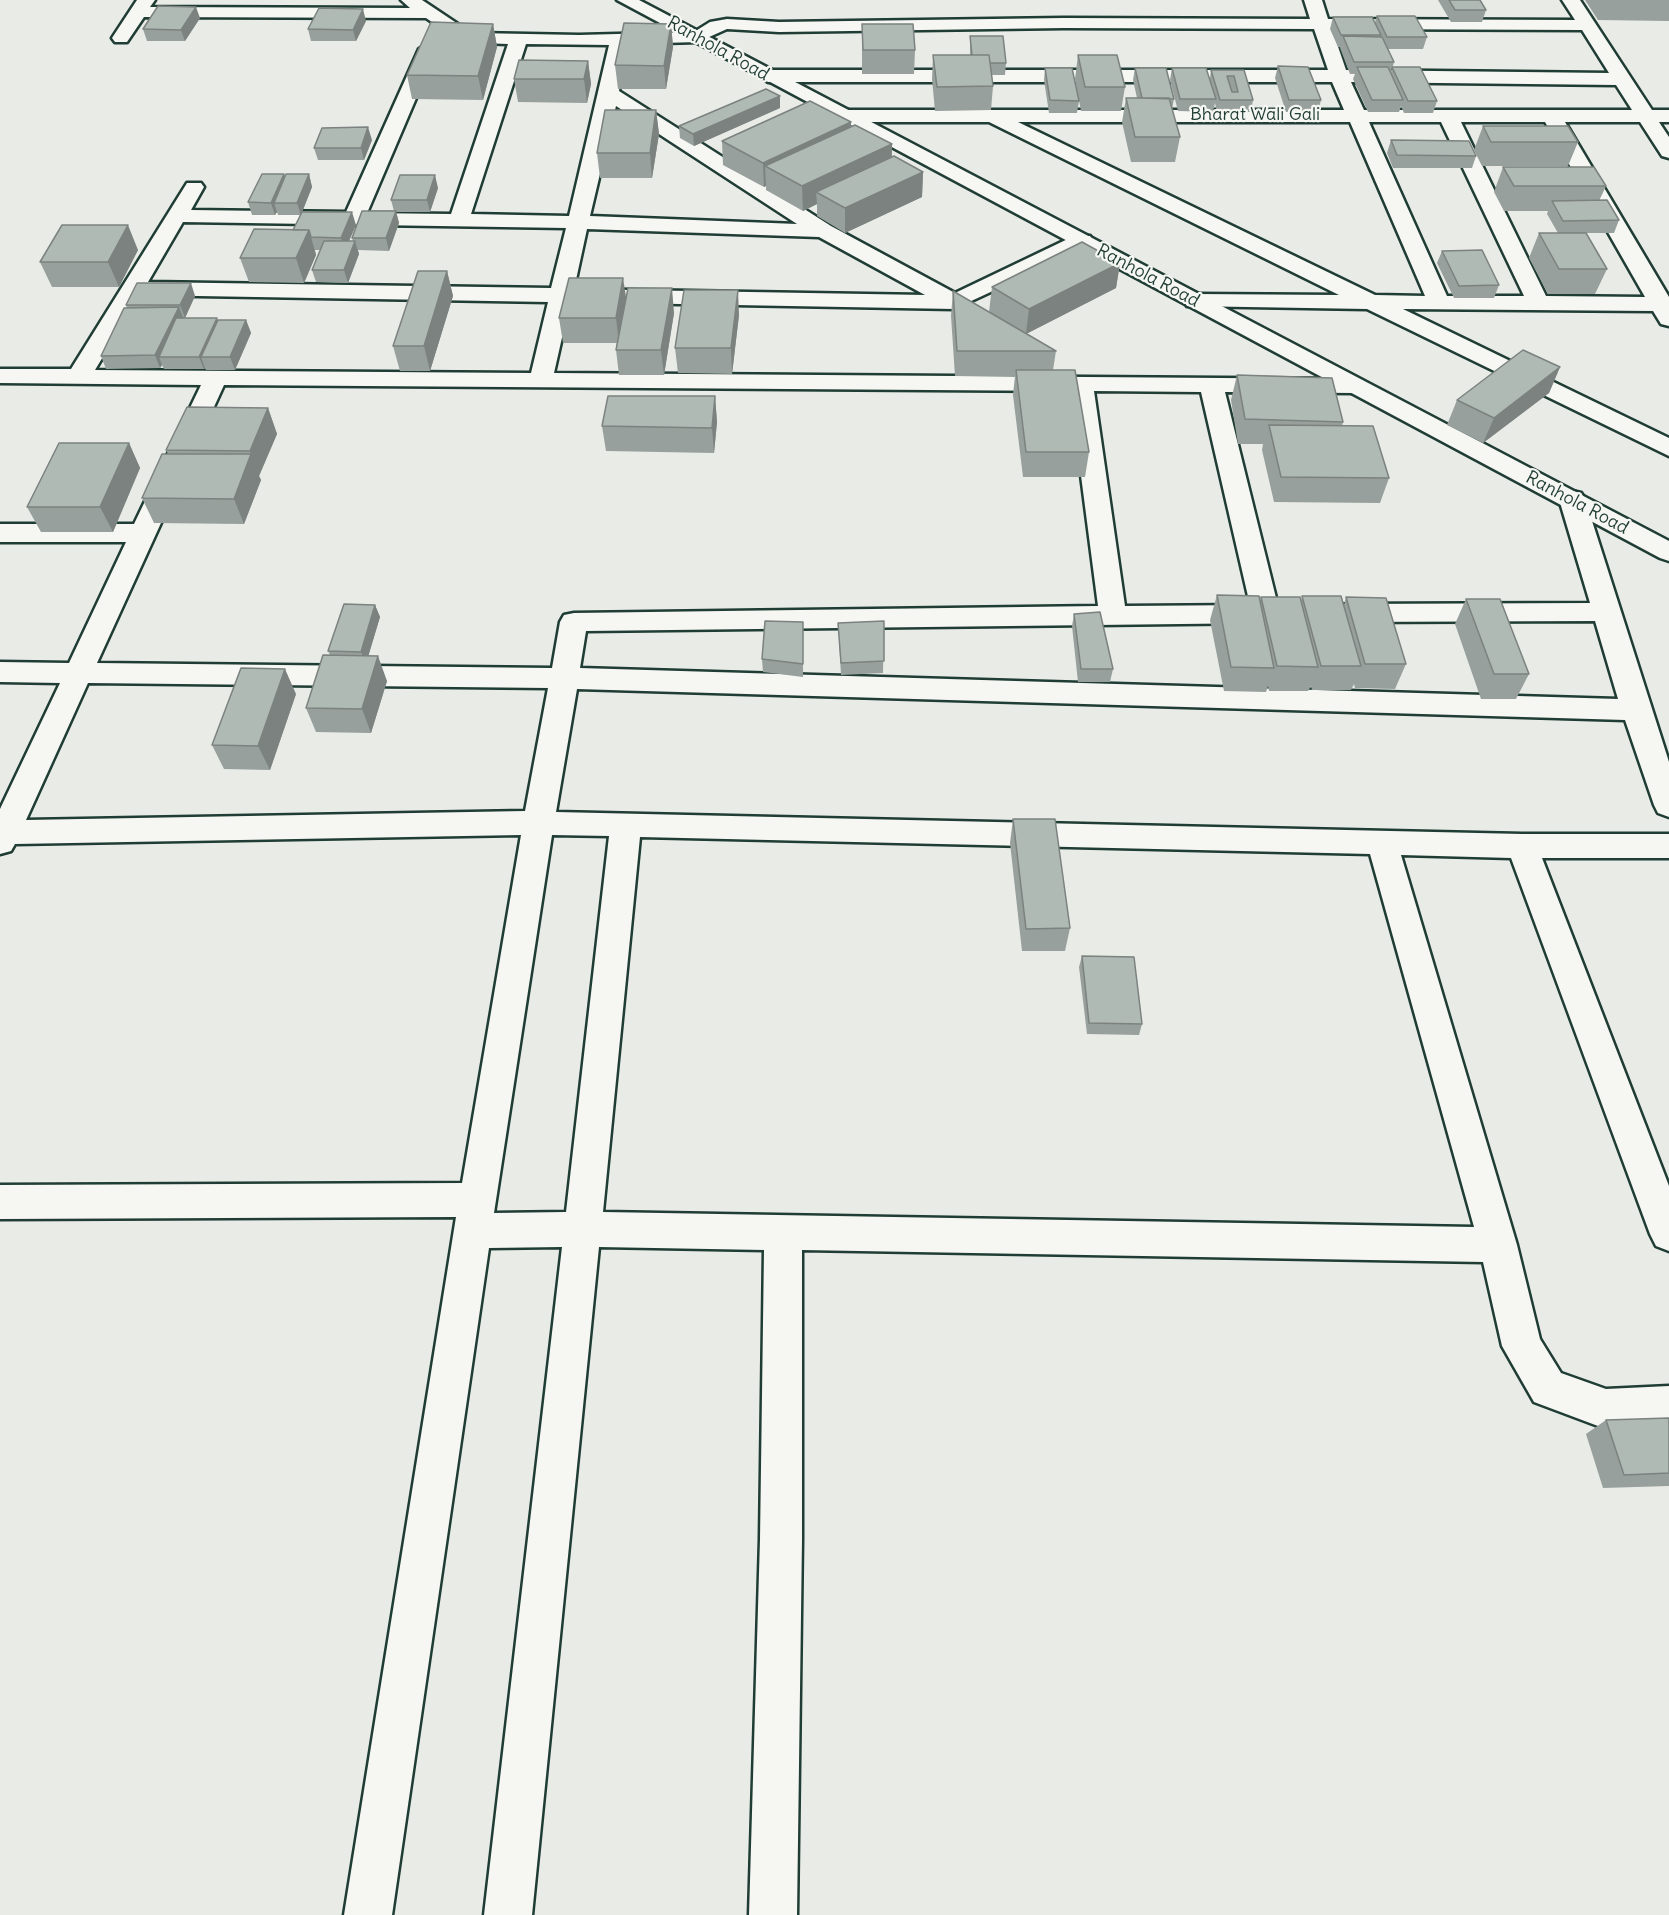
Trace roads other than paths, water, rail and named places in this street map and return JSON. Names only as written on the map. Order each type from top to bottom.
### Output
[{"type":"street","points":[[411,0],[458,32],[474,38],[519,39],[698,37],[716,26],[727,24],[797,27],[1064,23],[1587,25]]},
{"type":"street","name":"Ranhola Road","points":[[626,0],[1669,552]]},
{"type":"street","points":[[1313,0],[1339,76],[1439,302]]},
{"type":"street","points":[[1571,0],[1669,152]]},
{"type":"street","points":[[121,38],[142,6],[434,16]]},
{"type":"street","points":[[354,219],[434,16]]},
{"type":"street","points":[[459,220],[519,39]]},
{"type":"street","points":[[541,379],[609,93],[619,39]]},
{"type":"street","points":[[768,76],[1339,76],[1622,79]]},
{"type":"street","points":[[609,93],[823,231],[975,313]]},
{"type":"street","points":[[990,115],[1669,448]]},
{"type":"street","points":[[1551,115],[1666,309]]},
{"type":"street","name":"Bharat Wali Gali","points":[[842,116],[1669,116]]},
{"type":"street","points":[[1448,116],[1538,303]]},
{"type":"street","points":[[79,376],[194,187]]},
{"type":"street","points":[[176,216],[578,222],[823,231]]},
{"type":"street","points":[[134,288],[954,302],[1082,241]]},
{"type":"street","points":[[1195,301],[1538,303],[1666,309]]},
{"type":"street","points":[[0,376],[541,379],[1083,376],[1211,383],[1355,386]]},
{"type":"street","points":[[1083,376],[1113,615]]},
{"type":"street","points":[[216,377],[2,835],[539,823],[1522,846],[1669,846]]},
{"type":"street","points":[[1211,383],[1266,614]]},
{"type":"street","points":[[1572,499],[1636,710],[1669,805]]},
{"type":"street","points":[[0,533],[144,533]]},
{"type":"street","points":[[368,1915],[515,956],[562,678],[574,622],[1606,612]]},
{"type":"street","points":[[0,672],[562,678],[1636,710]]},
{"type":"street","points":[[508,1915],[626,825]]},
{"type":"street","points":[[1382,842],[1498,1245],[1522,1346],[1548,1388],[1606,1409],[1669,1406]]},
{"type":"street","points":[[1522,846],[1669,1234]]},
{"type":"street","points":[[0,1202],[475,1215],[583,1229],[1498,1245]]},
{"type":"street","points":[[773,1915],[781,1539],[783,1232]]}]
